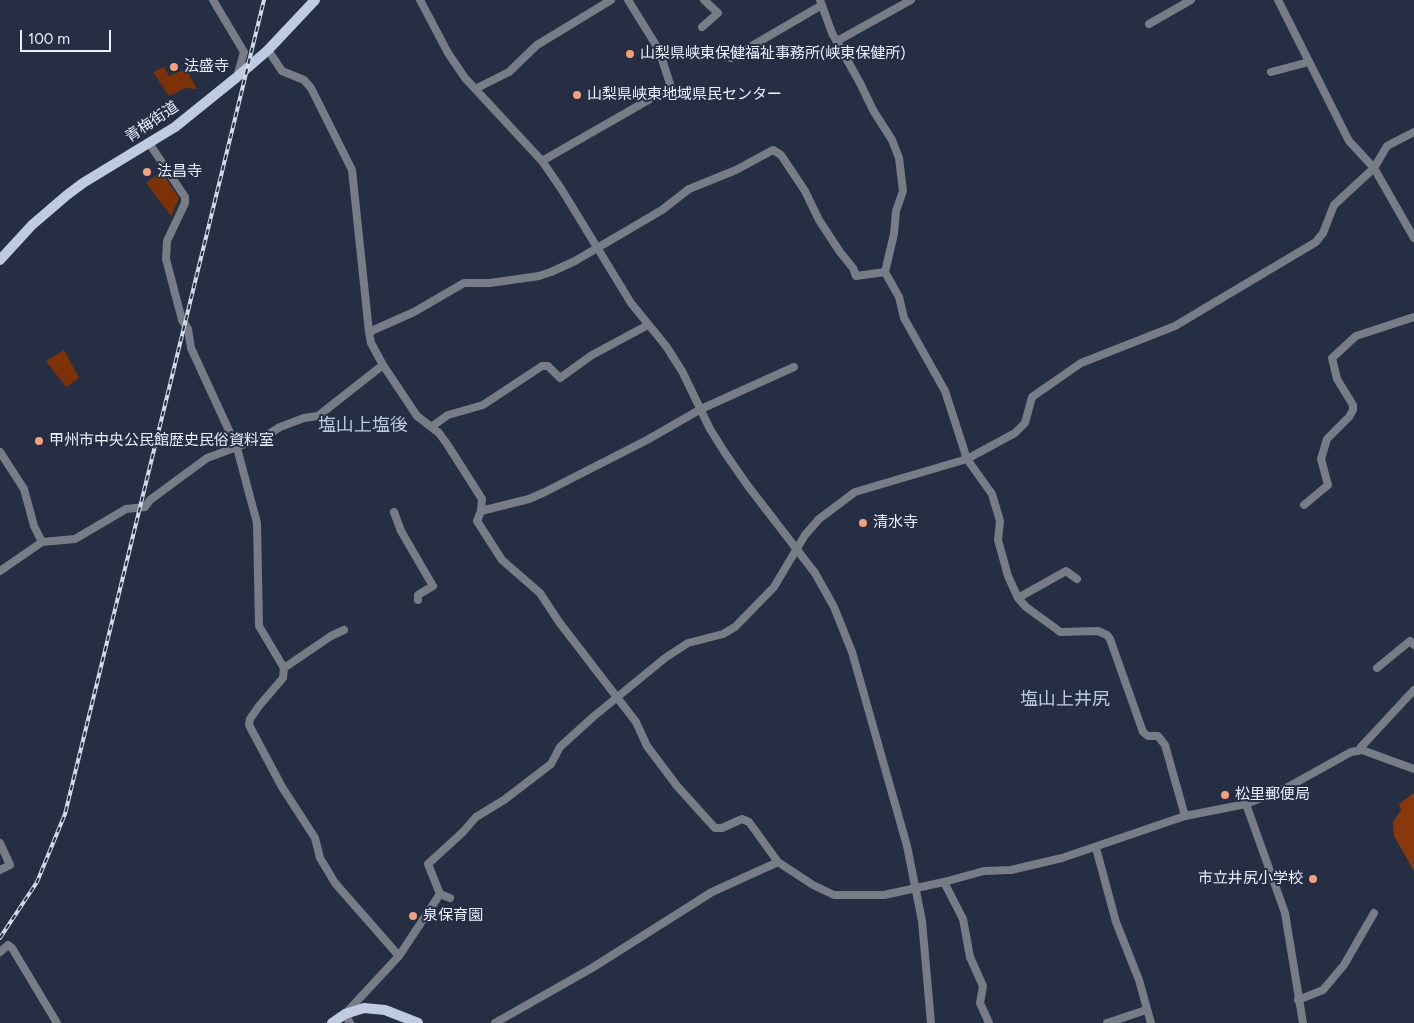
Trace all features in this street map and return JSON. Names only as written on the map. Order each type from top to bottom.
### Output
[{"type":"main road","name":"青梅街道","points":[[0,260],[32,225],[83,183],[175,127],[237,77],[268,50],[315,0]]},
{"type":"main road","points":[[332,1023],[347,1018],[364,1008],[385,1010],[418,1023]]},
{"type":"street","points":[[213,0],[244,52],[237,77]]},
{"type":"street","points":[[420,0],[448,54],[475,89],[542,161],[631,303],[682,371],[725,453],[821,582],[834,607],[852,652],[907,846],[922,922],[931,1023]]},
{"type":"street","points":[[475,89],[509,72],[537,45],[611,0]]},
{"type":"street","points":[[542,161],[671,87],[659,50],[628,0]]},
{"type":"street","points":[[702,27],[718,13],[704,0]]},
{"type":"street","points":[[837,41],[911,0]]},
{"type":"street","points":[[1148,24],[1191,0]]},
{"type":"street","points":[[1278,0],[1349,141],[1374,168],[1414,238]]},
{"type":"street","points":[[731,58],[821,2],[837,41],[873,110],[892,140],[899,158],[903,191],[896,211],[894,234],[885,272],[899,297],[904,318],[945,391],[967,459],[992,494],[1000,521],[998,540],[1008,576],[1018,598],[1026,607],[1060,632],[1098,631],[1107,635],[1113,644],[1143,732],[1148,736],[1158,736],[1165,746],[1185,816]]},
{"type":"street","points":[[268,50],[282,70],[304,80],[311,88],[352,170],[369,332],[371,343],[383,365],[416,416],[431,427],[447,444],[482,499],[481,511],[477,521],[502,560],[540,593],[558,622],[636,722],[646,746],[677,786],[715,828],[722,828],[742,819],[749,822],[778,862],[813,885],[834,895],[884,895],[984,871],[1011,870],[1028,866],[1096,848],[1185,816],[1246,804],[1288,787],[1351,752],[1362,750],[1414,769]]},
{"type":"street","points":[[1271,72],[1309,62]]},
{"type":"street","points":[[450,898],[440,894],[428,864],[464,832],[476,817],[504,800],[551,764],[560,748],[616,698],[680,648],[688,643],[728,632],[735,627],[774,588],[796,548],[819,519],[855,492],[967,459],[1021,428],[1028,417],[1032,397],[1081,363],[1175,326],[1316,242],[1323,233],[1334,205],[1374,168],[1392,141],[1414,132]]},
{"type":"street","points":[[149,144],[185,197],[167,241],[166,259],[182,320],[188,329],[190,348],[237,448],[257,523],[259,626],[284,668],[283,678],[254,712],[249,725],[282,787],[315,838],[320,858],[336,883],[398,956]]},
{"type":"street","points":[[369,332],[414,312],[464,283],[490,283],[539,276],[575,261],[662,210],[690,189],[736,170],[773,150],[781,155],[805,191],[819,220],[853,268],[856,276],[885,272]]},
{"type":"street","points":[[1304,505],[1328,485],[1321,459],[1327,439],[1350,417],[1353,410],[1353,405],[1337,379],[1332,358],[1356,336],[1414,317]]},
{"type":"street","points":[[431,427],[448,416],[483,405],[542,366],[548,366],[560,378],[592,355],[648,325]]},
{"type":"street","points":[[0,571],[42,542],[75,539],[126,509],[145,507],[150,500],[208,458],[237,448],[280,427],[304,418],[318,416],[383,365]]},
{"type":"street","points":[[481,511],[529,499],[646,440],[701,409],[794,367]]},
{"type":"street","points":[[0,452],[24,489],[34,526],[42,542]]},
{"type":"street","points":[[394,512],[401,531],[432,586],[418,595],[418,600]]},
{"type":"street","points":[[1018,598],[1066,571],[1077,579]]},
{"type":"street","points":[[284,668],[331,636],[344,630]]},
{"type":"street","points":[[1377,668],[1410,641],[1414,645]]},
{"type":"street","points":[[1361,747],[1391,712],[1414,690]]},
{"type":"street","points":[[1246,804],[1285,913],[1303,1023]]},
{"type":"street","points":[[0,843],[10,865],[0,870]]},
{"type":"street","points":[[1096,848],[1116,922],[1139,980],[1151,1023]]},
{"type":"street","points":[[495,1023],[592,968],[712,892],[778,862]]},
{"type":"street","points":[[944,882],[963,919],[970,957],[983,986],[980,1003],[989,1023]]},
{"type":"street","points":[[347,1018],[398,956],[440,894]]},
{"type":"street","points":[[1298,1000],[1323,990],[1344,965],[1374,913]]},
{"type":"street","points":[[0,952],[8,945],[12,948],[57,1023]]},
{"type":"street","points":[[1107,1023],[1146,1010]]},
{"type":"shaded area","points":[[164,67],[169,76],[186,69],[197,89],[185,88],[169,96],[153,72]]},
{"type":"shaded area","points":[[161,171],[179,198],[171,216],[146,183]]},
{"type":"shaded area","points":[[64,350],[79,378],[66,387],[46,361]]},
{"type":"shaded area","points":[[1414,793],[1414,871],[1394,836],[1393,822],[1401,810],[1399,804]]},
{"type":"railway","points":[[0,938],[37,882],[65,814],[264,0]]},
{"type":"place","name":"山梨県峡東保健福祉事務所(峡東保健所)","points":[[630,54]]},
{"type":"place","name":"法盛寺","points":[[174,67]]},
{"type":"place","name":"山梨県峡東地域県民センター","points":[[577,95]]},
{"type":"place","name":"法昌寺","points":[[147,172]]},
{"type":"place","name":"甲州市中央公民館歴史民俗資料室","points":[[39,441]]},
{"type":"place","name":"清水寺","points":[[863,523]]},
{"type":"place","name":"松里郵便局","points":[[1225,795]]},
{"type":"place","name":"市立井尻小学校","points":[[1313,879]]},
{"type":"place","name":"泉保育園","points":[[413,916]]},
{"type":"district","name":"塩山上塩後","points":[[363,426]]},
{"type":"district","name":"塩山上井尻","points":[[1065,700]]}]
